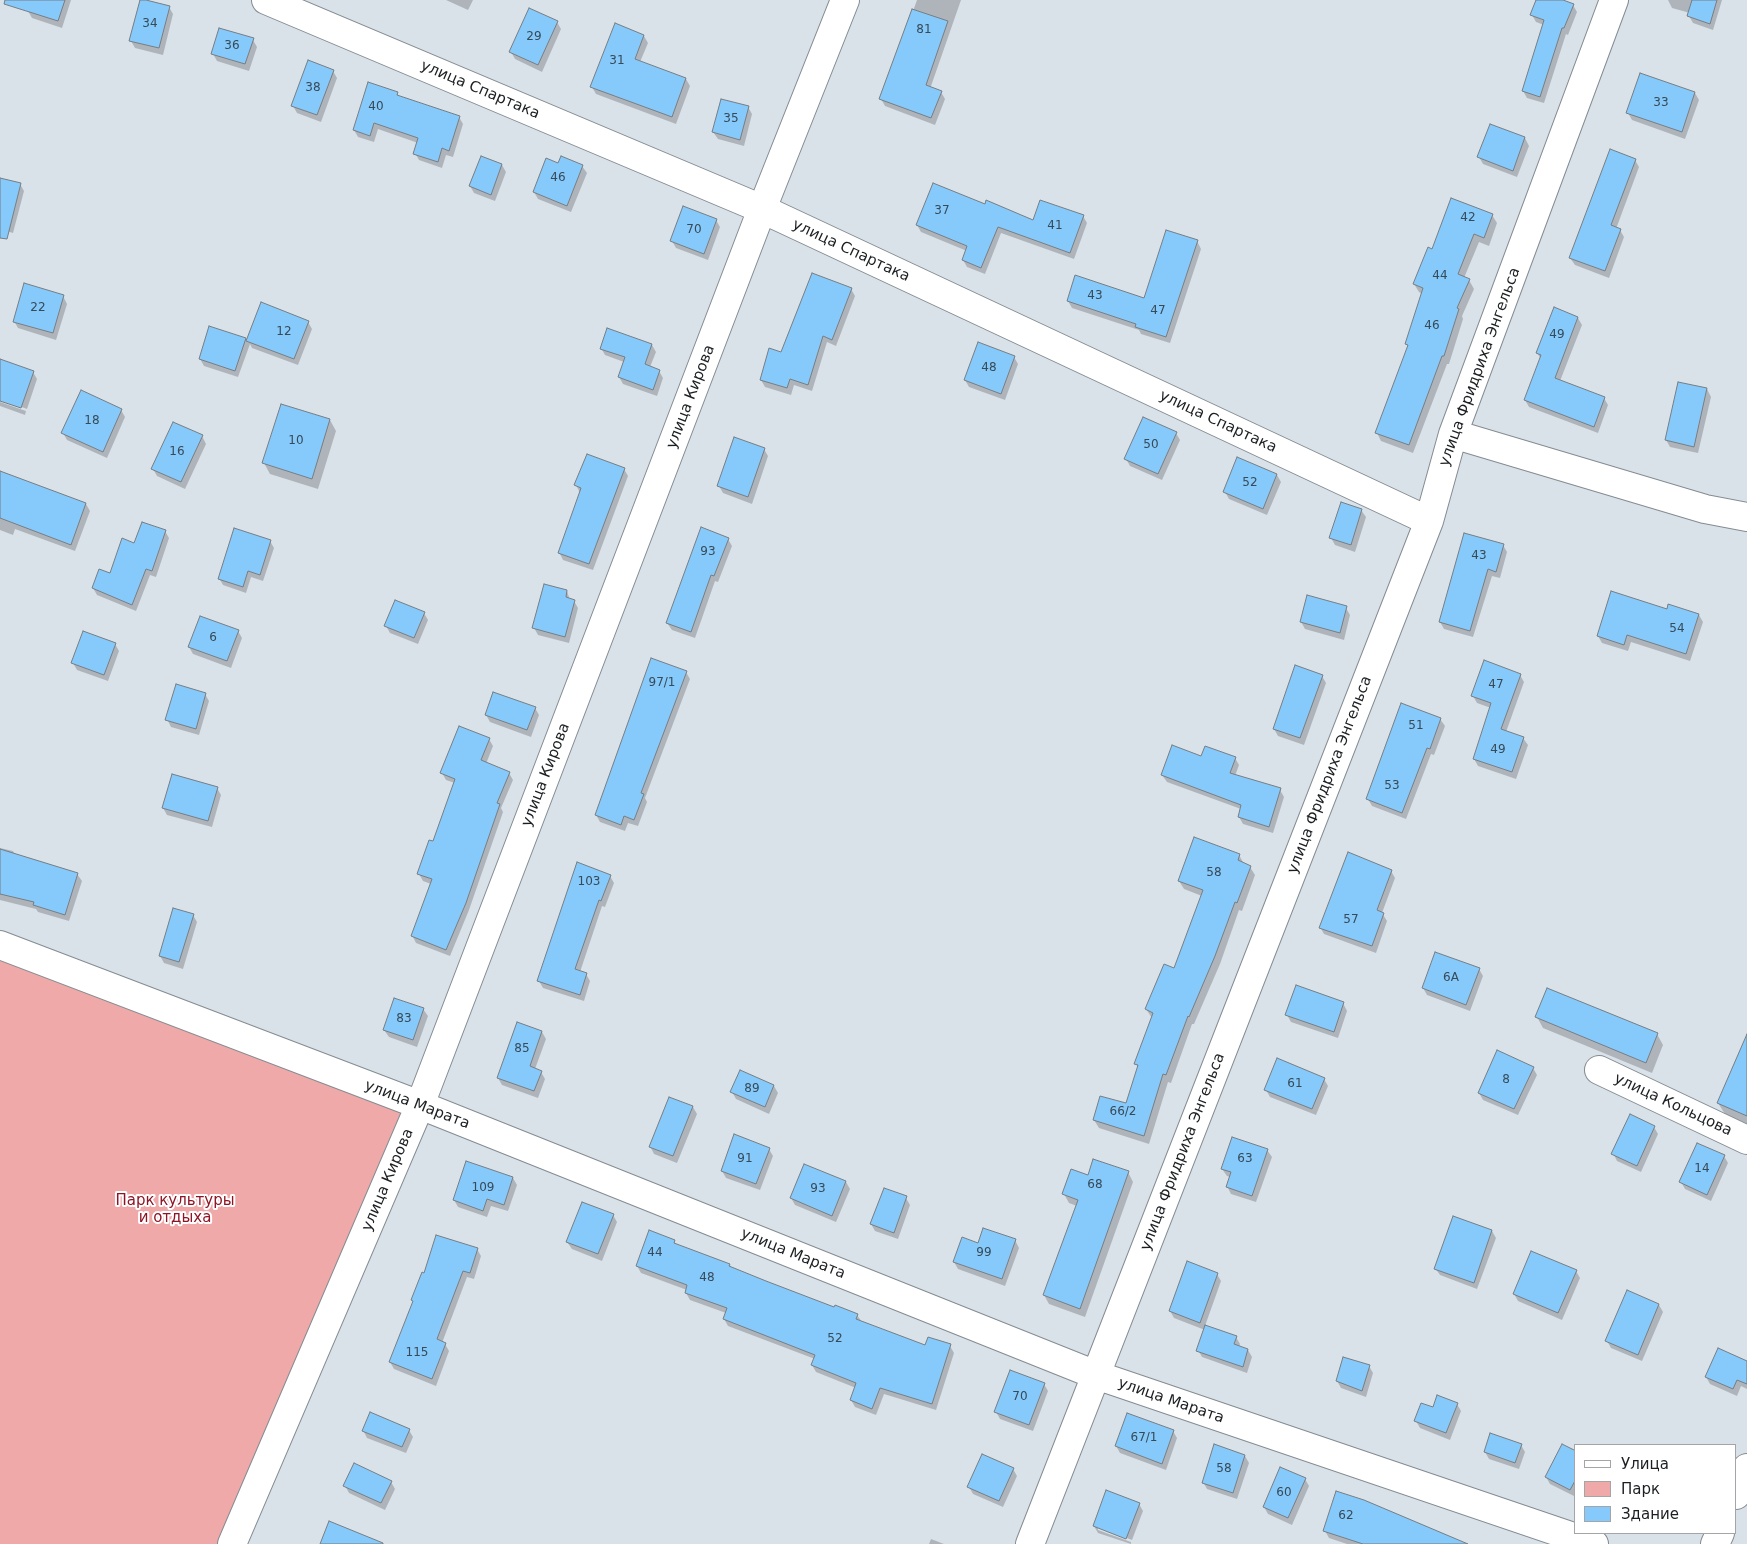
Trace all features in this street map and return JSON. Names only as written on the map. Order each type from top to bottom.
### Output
[{"type":"street","name":"улица Спартака","points":[[266,0],[762,209],[1429,521]]},
{"type":"street","name":"улица Кирова","points":[[232,1544],[420,1105],[762,209],[845,0]]},
{"type":"street","name":"улица Фридриха Энгельса","points":[[1030,1544],[1429,521],[1453,434],[1614,0]]},
{"type":"street","points":[[1453,434],[1704,509],[1747,517]]},
{"type":"street","name":"улица Марата","points":[[0,945],[420,1105],[1096,1376],[1594,1544]]},
{"type":"street","name":"улица Кольцова","points":[[1598,1070],[1747,1140]]},
{"type":"street","points":[[1737,1493],[1747,1468]]},
{"type":"green space","name":"Парк культуры и отдыха","points":[[0,960],[411,1109],[217,1544],[0,1544]]},
{"type":"building","points":[[5,0],[65,0],[58,21],[4,4]]},
{"type":"building","points":[[140,0],[170,6],[159,48],[129,41]]},
{"type":"building","points":[[1536,0],[1563,0],[1574,4],[1564,28],[1562,28],[1540,97],[1522,91],[1544,20],[1530,15]]},
{"type":"building","points":[[1692,0],[1717,0],[1710,24],[1687,16]]},
{"type":"building","points":[[529,8],[558,21],[538,65],[509,52]]},
{"type":"building","points":[[912,9],[948,21],[926,85],[942,91],[931,118],[879,99]]},
{"type":"building","points":[[615,23],[644,35],[635,59],[686,78],[672,117],[590,87]]},
{"type":"building","points":[[219,28],[254,38],[245,64],[211,54]]},
{"type":"building","points":[[308,60],[334,70],[317,115],[291,106]]},
{"type":"building","points":[[1640,73],[1695,92],[1682,132],[1626,113]]},
{"type":"building","points":[[368,82],[398,92],[397,95],[460,116],[449,151],[442,148],[438,162],[413,154],[418,138],[374,123],[370,136],[353,130]]},
{"type":"building","points":[[721,99],[749,106],[740,140],[712,132]]},
{"type":"building","points":[[1490,124],[1525,137],[1513,171],[1477,157]]},
{"type":"building","points":[[1610,149],[1636,159],[1611,225],[1621,229],[1605,271],[1569,258]]},
{"type":"building","points":[[481,156],[502,164],[491,195],[469,186]]},
{"type":"building","points":[[561,156],[583,165],[567,206],[533,192],[546,158],[558,163]]},
{"type":"building","points":[[0,178],[21,183],[7,239],[0,238]]},
{"type":"building","points":[[933,183],[985,204],[986,200],[1033,220],[1040,200],[1084,215],[1070,253],[998,227],[981,268],[962,260],[967,246],[916,225]]},
{"type":"building","points":[[1451,198],[1493,214],[1484,238],[1474,234],[1458,274],[1470,279],[1457,308],[1459,309],[1444,356],[1442,356],[1409,445],[1375,433],[1408,345],[1405,344],[1423,288],[1413,284],[1428,247],[1432,249]]},
{"type":"building","points":[[683,206],[717,219],[704,254],[670,241]]},
{"type":"building","points":[[1166,230],[1198,240],[1166,337],[1135,327],[1136,324],[1067,301],[1075,275],[1144,298]]},
{"type":"building","points":[[812,273],[852,288],[832,340],[823,336],[808,385],[790,379],[787,388],[760,380],[769,348],[781,352]]},
{"type":"building","points":[[24,283],[64,295],[53,333],[13,322]]},
{"type":"building","points":[[261,302],[309,321],[294,359],[246,341]]},
{"type":"building","points":[[1554,307],[1578,317],[1555,378],[1605,397],[1594,427],[1524,400],[1541,355],[1536,353]]},
{"type":"building","points":[[209,326],[246,338],[235,371],[199,359]]},
{"type":"building","points":[[607,328],[652,344],[645,364],[660,370],[653,390],[618,377],[625,357],[600,349]]},
{"type":"building","points":[[978,342],[1015,356],[1001,394],[964,380]]},
{"type":"building","points":[[0,359],[34,371],[21,408],[0,401]]},
{"type":"building","points":[[1678,382],[1707,388],[1694,447],[1665,440]]},
{"type":"building","points":[[81,390],[122,409],[103,452],[61,433]]},
{"type":"building","points":[[281,404],[330,419],[312,479],[262,463]]},
{"type":"building","points":[[1143,417],[1177,432],[1158,474],[1124,459]]},
{"type":"building","points":[[173,422],[203,435],[181,482],[151,469]]},
{"type":"building","points":[[734,437],[765,448],[748,497],[717,486]]},
{"type":"building","points":[[587,454],[625,468],[589,564],[558,553],[581,488],[574,485]]},
{"type":"building","points":[[1237,457],[1277,474],[1263,509],[1223,492]]},
{"type":"building","points":[[0,471],[86,503],[71,545],[0,518]]},
{"type":"building","points":[[1341,502],[1362,509],[1351,545],[1329,538]]},
{"type":"building","points":[[142,522],[166,530],[152,571],[146,569],[132,605],[92,588],[99,569],[110,573],[122,538],[134,543]]},
{"type":"building","points":[[701,527],[729,538],[714,576],[711,575],[691,632],[666,623]]},
{"type":"building","points":[[234,528],[271,540],[260,575],[248,571],[243,587],[218,579]]},
{"type":"building","points":[[1464,533],[1504,544],[1496,572],[1488,569],[1470,631],[1439,622]]},
{"type":"building","points":[[544,584],[567,590],[566,597],[575,600],[565,637],[532,628]]},
{"type":"building","points":[[1611,591],[1667,609],[1668,604],[1699,614],[1686,654],[1627,635],[1624,645],[1597,636]]},
{"type":"building","points":[[1307,595],[1347,606],[1340,633],[1300,622]]},
{"type":"building","points":[[395,600],[425,612],[414,638],[384,626]]},
{"type":"building","points":[[200,616],[239,630],[227,661],[188,647]]},
{"type":"building","points":[[83,631],[116,643],[104,675],[71,663]]},
{"type":"building","points":[[651,658],[687,671],[641,793],[644,794],[634,820],[624,816],[621,825],[595,815]]},
{"type":"building","points":[[1484,660],[1521,674],[1501,729],[1524,737],[1512,772],[1473,759],[1491,703],[1471,696]]},
{"type":"building","points":[[1295,665],[1323,675],[1300,738],[1273,729]]},
{"type":"building","points":[[176,684],[206,693],[196,729],[165,720]]},
{"type":"building","points":[[493,692],[536,707],[527,730],[485,715]]},
{"type":"building","points":[[1401,703],[1441,718],[1430,749],[1427,748],[1402,813],[1366,799]]},
{"type":"building","points":[[459,726],[490,738],[481,760],[510,772],[497,803],[500,804],[466,903],[446,950],[411,936],[432,879],[417,874],[429,840],[433,841],[455,779],[440,773]]},
{"type":"building","points":[[1172,745],[1201,756],[1205,746],[1236,757],[1230,773],[1281,788],[1269,827],[1238,817],[1241,805],[1161,775]]},
{"type":"building","points":[[172,774],[218,787],[208,821],[162,808]]},
{"type":"building","points":[[1194,837],[1240,854],[1238,860],[1251,866],[1215,956],[1188,1016],[1166,1075],[1163,1074],[1144,1136],[1093,1120],[1100,1096],[1126,1103],[1138,1065],[1134,1064],[1153,1013],[1145,1009],[1164,964],[1174,968],[1203,890],[1178,881]]},
{"type":"building","points":[[0,849],[78,873],[65,915],[33,905],[34,902],[0,894]]},
{"type":"building","points":[[1348,852],[1392,870],[1377,910],[1384,913],[1372,946],[1319,928]]},
{"type":"building","points":[[577,862],[611,875],[601,901],[599,900],[575,969],[587,973],[580,995],[537,981]]},
{"type":"building","points":[[173,908],[194,914],[179,962],[159,956]]},
{"type":"building","points":[[1435,952],[1480,968],[1466,1005],[1422,988]]},
{"type":"building","points":[[1296,985],[1344,1002],[1334,1032],[1285,1015]]},
{"type":"building","points":[[1547,988],[1658,1033],[1646,1063],[1535,1017]]},
{"type":"building","points":[[394,998],[424,1008],[413,1040],[383,1030]]},
{"type":"building","points":[[517,1022],[542,1031],[530,1066],[542,1071],[534,1091],[497,1078]]},
{"type":"building","points":[[1747,1034],[1747,1116],[1717,1103]]},
{"type":"building","points":[[1497,1050],[1534,1067],[1514,1109],[1478,1093]]},
{"type":"building","points":[[1277,1058],[1325,1078],[1312,1109],[1264,1090]]},
{"type":"building","points":[[740,1070],[774,1085],[765,1107],[730,1092]]},
{"type":"building","points":[[669,1097],[693,1106],[673,1156],[649,1147]]},
{"type":"building","points":[[1630,1114],[1655,1126],[1637,1166],[1611,1154]]},
{"type":"building","points":[[734,1134],[770,1148],[756,1184],[721,1171]]},
{"type":"building","points":[[1232,1137],[1268,1149],[1252,1196],[1226,1187],[1231,1172],[1221,1169]]},
{"type":"building","points":[[1697,1143],[1725,1155],[1707,1195],[1679,1182]]},
{"type":"building","points":[[1093,1159],[1129,1171],[1080,1309],[1043,1295],[1078,1200],[1062,1194],[1071,1169],[1088,1175]]},
{"type":"building","points":[[466,1161],[513,1177],[504,1205],[487,1199],[483,1211],[453,1200]]},
{"type":"building","points":[[804,1164],[846,1181],[832,1216],[790,1198]]},
{"type":"building","points":[[884,1188],[907,1196],[894,1233],[870,1224]]},
{"type":"building","points":[[582,1202],[614,1214],[598,1254],[566,1242]]},
{"type":"building","points":[[1453,1216],[1492,1230],[1474,1283],[1434,1269]]},
{"type":"building","points":[[983,1228],[1016,1239],[1002,1279],[953,1262],[962,1237],[978,1243]]},
{"type":"building","points":[[649,1230],[675,1240],[674,1243],[730,1264],[729,1266],[766,1281],[834,1307],[835,1305],[858,1314],[856,1319],[925,1345],[928,1337],[951,1344],[932,1404],[880,1388],[872,1409],[850,1400],[856,1383],[811,1365],[815,1355],[723,1319],[727,1308],[685,1293],[687,1285],[636,1266]]},
{"type":"building","points":[[436,1235],[478,1248],[470,1273],[463,1271],[437,1339],[446,1343],[432,1379],[389,1362],[413,1301],[411,1300],[422,1272],[424,1273]]},
{"type":"building","points":[[1531,1251],[1577,1270],[1558,1313],[1513,1294]]},
{"type":"building","points":[[1187,1261],[1218,1273],[1200,1323],[1169,1311]]},
{"type":"building","points":[[1627,1290],[1659,1304],[1638,1355],[1605,1341]]},
{"type":"building","points":[[1205,1325],[1237,1336],[1234,1344],[1248,1349],[1243,1367],[1196,1351]]},
{"type":"building","points":[[1718,1348],[1747,1361],[1747,1384],[1737,1380],[1733,1389],[1705,1377]]},
{"type":"building","points":[[1343,1357],[1370,1365],[1362,1391],[1336,1381]]},
{"type":"building","points":[[1010,1370],[1045,1383],[1029,1425],[994,1412]]},
{"type":"building","points":[[1437,1395],[1458,1403],[1446,1433],[1414,1421],[1421,1403],[1433,1407]]},
{"type":"building","points":[[370,1412],[410,1429],[402,1447],[362,1431]]},
{"type":"building","points":[[1127,1413],[1174,1430],[1162,1464],[1115,1446]]},
{"type":"building","points":[[1490,1433],[1522,1444],[1515,1463],[1484,1452]]},
{"type":"building","points":[[1214,1444],[1245,1455],[1233,1493],[1202,1483]]},
{"type":"building","points":[[1562,1444],[1574,1450],[1574,1483],[1570,1490],[1545,1477]]},
{"type":"building","points":[[982,1454],[1014,1468],[999,1501],[967,1487]]},
{"type":"building","points":[[354,1463],[392,1481],[381,1503],[343,1486]]},
{"type":"building","points":[[1280,1467],[1306,1478],[1288,1518],[1263,1507]]},
{"type":"building","points":[[1106,1490],[1140,1503],[1126,1539],[1093,1526]]},
{"type":"building","points":[[1336,1491],[1364,1500],[1468,1544],[1363,1544],[1323,1531]]},
{"type":"building","points":[[329,1521],[383,1543],[383,1544],[320,1544]]}]
